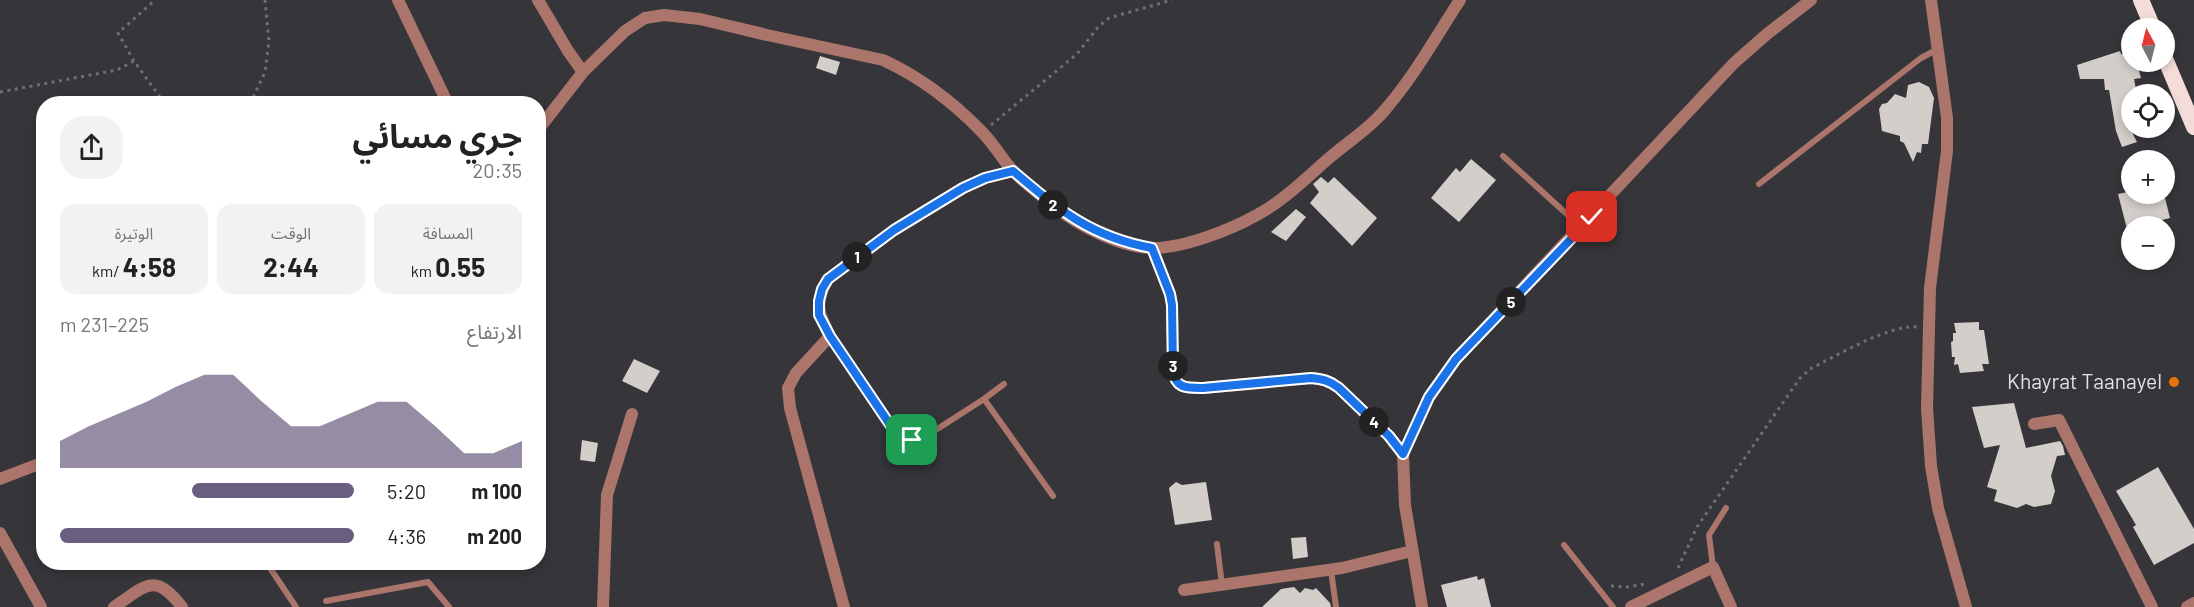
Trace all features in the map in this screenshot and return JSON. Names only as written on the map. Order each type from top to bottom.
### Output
[{"type":"highway","points":[[2141,0],[2149,18]]},
{"type":"highway","points":[[2171,72],[2194,127]]},
{"type":"street","points":[[398,0],[444,96]]},
{"type":"street","points":[[538,0],[567,51],[583,72]]},
{"type":"street","points":[[546,120],[583,72],[625,31],[645,18],[664,15],[700,19],[884,60],[914,76],[944,98],[983,132],[1013,171],[1057,208],[1087,227],[1112,239],[1152,248],[1198,239],[1235,225],[1257,215],[1285,196],[1369,127],[1389,106],[1422,60],[1460,0]]},
{"type":"street","points":[[1422,607],[1405,505],[1403,454],[1424,407],[1441,378],[1456,359],[1582,228],[1734,63],[1767,33],[1811,0]]},
{"type":"street","points":[[1932,0],[1947,118],[1947,151],[1930,288],[1926,397],[1931,466],[1938,508],[1965,607]]},
{"type":"street","points":[[844,607],[790,408],[788,388],[796,373],[830,336],[819,315],[822,289],[828,279],[894,230],[963,188],[985,178],[1013,171]]},
{"type":"street","points":[[1152,248],[1170,294],[1173,369],[1174,378],[1178,384],[1190,388],[1203,388],[1321,379],[1339,388],[1389,436],[1403,454]]},
{"type":"street","points":[[603,607],[607,495],[632,414]]},
{"type":"street","points":[[2034,423],[2059,420],[2152,607]]},
{"type":"street","points":[[0,480],[36,465]]},
{"type":"street","points":[[0,533],[41,607]]},
{"type":"street","points":[[1184,590],[1331,570],[1412,551]]},
{"type":"street","points":[[1631,607],[1713,567],[1731,607]]},
{"type":"street","points":[[114,607],[143,588],[153,585],[164,587],[182,607]]},
{"type":"street","points":[[2187,607],[2194,603]]},
{"type":"lane","points":[[1760,184],[1921,58],[1938,49]]},
{"type":"lane","points":[[1503,156],[1582,228]]},
{"type":"lane","points":[[830,336],[897,435],[912,440],[928,435],[1004,384]]},
{"type":"lane","points":[[984,399],[1053,496]]},
{"type":"lane","points":[[1713,567],[1709,535],[1726,508]]},
{"type":"lane","points":[[1217,544],[1222,586]]},
{"type":"lane","points":[[1564,545],[1613,607]]},
{"type":"lane","points":[[271,570],[296,607]]},
{"type":"lane","points":[[1331,570],[1336,607]]},
{"type":"lane","points":[[326,601],[428,582],[449,607]]},
{"type":"path","points":[[155,0],[118,33],[134,61],[159,96]]},
{"type":"path","points":[[254,96],[265,72],[269,42],[265,0]]},
{"type":"path","points":[[983,132],[1077,54],[1099,26],[1109,18],[1172,0]]},
{"type":"path","points":[[0,92],[117,70],[134,61]]},
{"type":"path","points":[[1671,573],[1679,568],[1697,527],[1800,378],[1810,369],[1891,330],[1907,326],[1928,328]]},
{"type":"path","points":[[1597,586],[1627,587],[1654,582]]},
{"type":"building","points":[[2120,51],[2121,72],[2139,72],[2141,78],[2134,79],[2135,84],[2121,84],[2121,138],[2135,138],[2137,142],[2122,147],[2116,131],[2109,90],[2105,90],[2104,79],[2080,79],[2077,65]]},
{"type":"building","points":[[820,56],[840,62],[836,75],[816,68]]},
{"type":"building","points":[[1919,82],[1929,87],[1934,98],[1928,144],[1922,144],[1921,153],[1917,152],[1913,162],[1904,143],[1900,141],[1900,136],[1882,131],[1879,109],[1895,94],[1906,98],[1908,85]]},
{"type":"building","points":[[1471,159],[1496,180],[1459,222],[1431,198],[1456,168],[1460,172]]},
{"type":"building","points":[[1321,177],[1328,183],[1334,177],[1377,218],[1352,246],[1310,203],[1319,192],[1313,184]]},
{"type":"building","points":[[2121,193],[2121,204],[2166,204],[2170,216],[2124,216],[2118,194]]},
{"type":"building","points":[[1296,209],[1306,217],[1286,241],[1271,232]]},
{"type":"building","points":[[1979,322],[1979,330],[1984,330],[1989,364],[1982,364],[1984,371],[1960,373],[1958,364],[1954,365],[1955,357],[1952,357],[1951,342],[1953,333],[1956,333],[1954,323]]},
{"type":"building","points":[[634,359],[660,371],[647,393],[622,381]]},
{"type":"building","points":[[2014,403],[2026,448],[2060,441],[2063,446],[2065,455],[2057,456],[2051,476],[2055,491],[2051,504],[2034,507],[2026,504],[2017,508],[1994,501],[1997,490],[1987,487],[2000,445],[1984,448],[1972,407]]},
{"type":"building","points":[[582,440],[598,443],[595,462],[580,460]]},
{"type":"building","points":[[2158,467],[2194,529],[2194,543],[2154,565],[2133,527],[2136,525],[2116,491]]},
{"type":"building","points":[[1176,482],[1182,485],[1206,482],[1212,520],[1175,525],[1169,488]]},
{"type":"building","points":[[1306,537],[1308,557],[1293,559],[1291,538]]},
{"type":"building","points":[[1477,576],[1478,580],[1484,578],[1491,607],[1447,607],[1441,585]]},
{"type":"building","points":[[1294,587],[1300,593],[1305,588],[1313,590],[1316,588],[1331,607],[1262,607],[1281,589]]},
{"type":"place","name":"Khayrat Taanayel","points":[[2174,382]]},
{"type":"route","points":[[912,440],[897,435],[830,336],[819,315],[822,289],[828,279],[894,230],[963,188],[985,178],[1013,171],[1057,208],[1087,227],[1112,239],[1152,248],[1170,294],[1173,369],[1174,378],[1178,384],[1183,387],[1203,388],[1321,379],[1339,388],[1389,436],[1403,454],[1429,397],[1456,359],[1592,217]]}]
